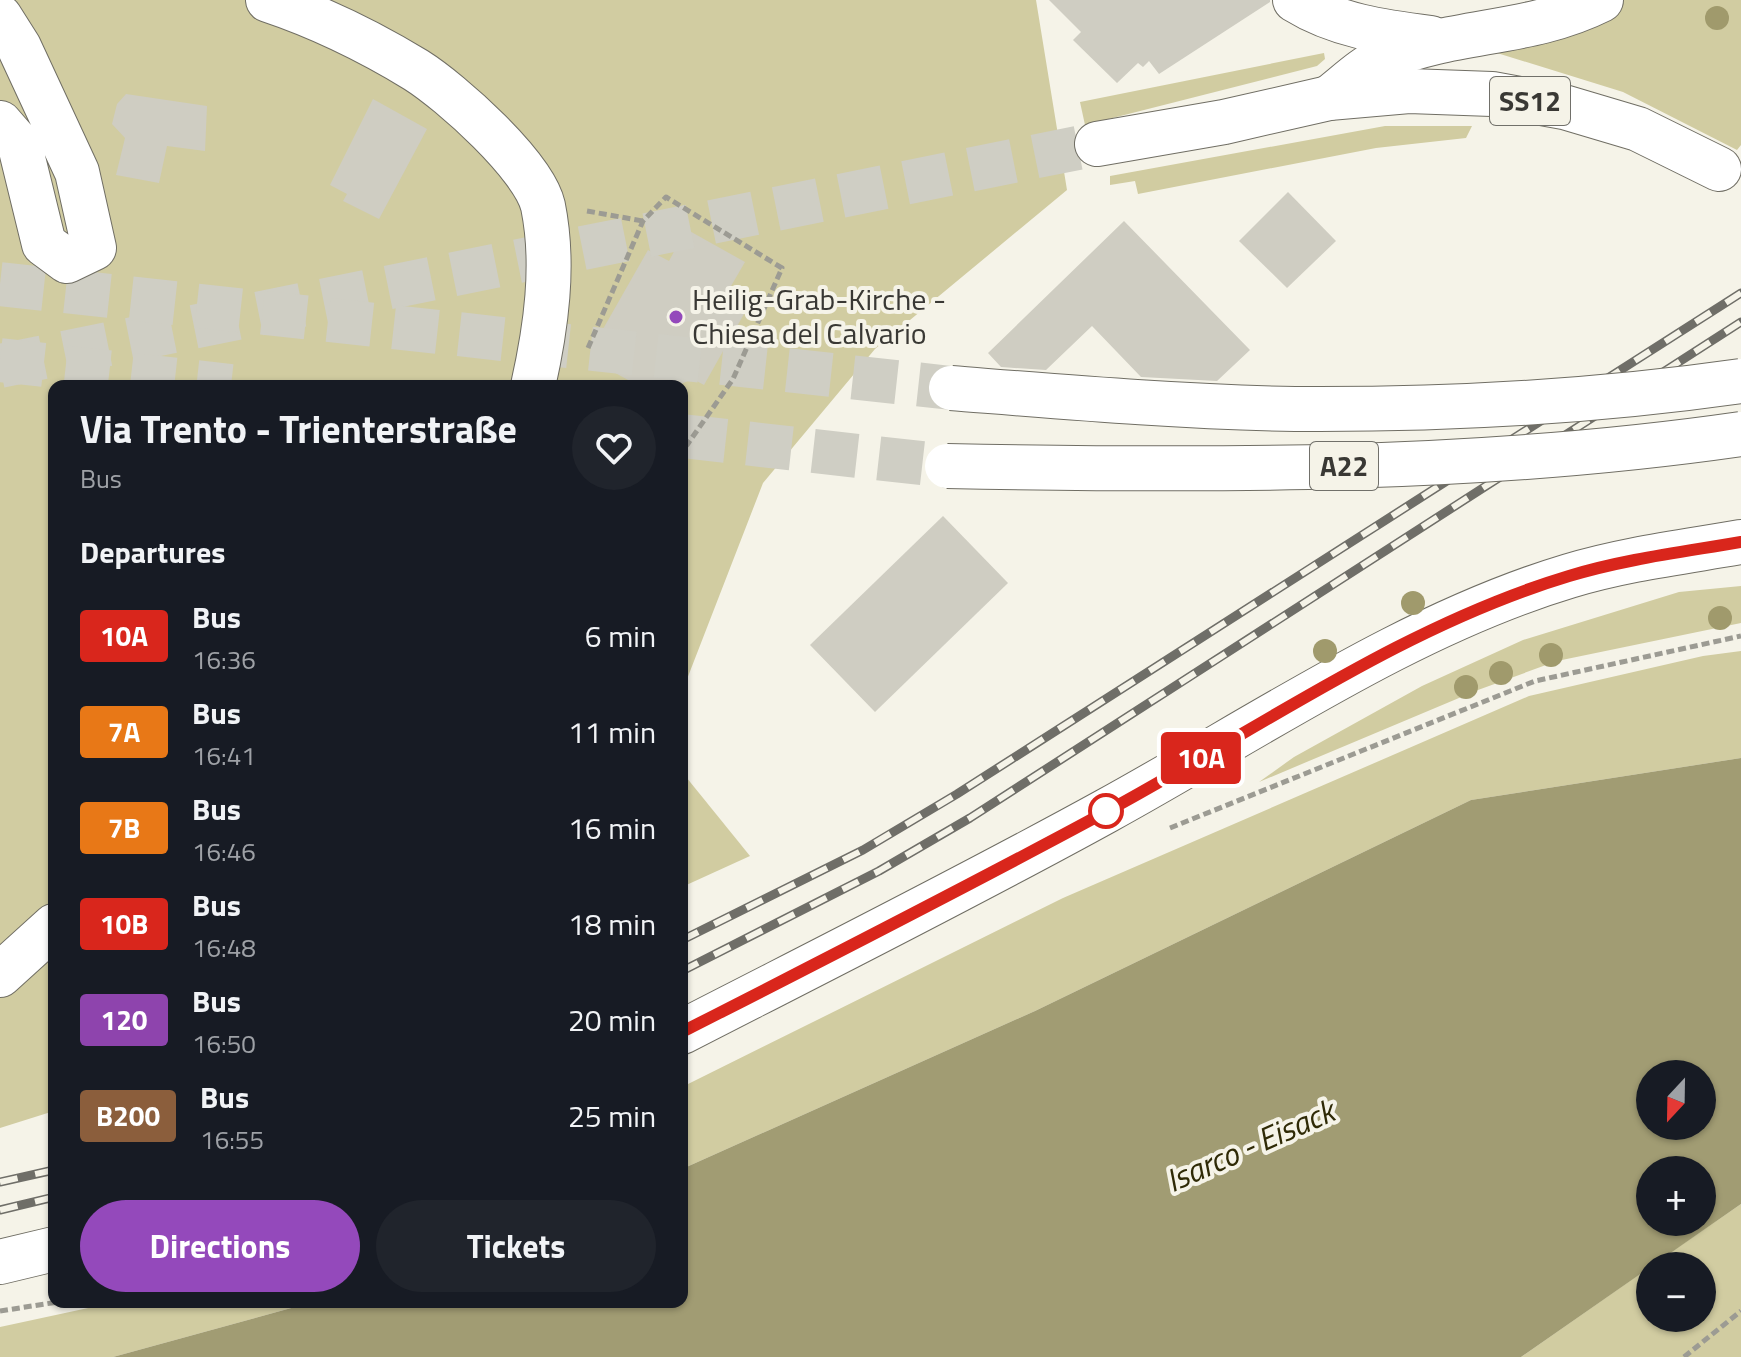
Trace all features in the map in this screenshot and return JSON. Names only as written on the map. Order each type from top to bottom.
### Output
[{"type":"main road","points":[[268,0],[308,13],[418,72],[514,155],[542,203],[550,288],[534,380]]},
{"type":"main road","points":[[1295,0],[1318,14],[1375,31],[1441,39]]},
{"type":"main road","points":[[1329,98],[1382,59],[1441,39],[1528,28],[1601,0]]},
{"type":"main road","points":[[0,17],[19,47],[77,172],[94,248],[67,261],[44,244],[20,146],[0,123]]},
{"type":"main road","name":"SS12","points":[[1097,144],[1224,122],[1329,98],[1409,91],[1506,96],[1564,107],[1638,129],[1719,169]]},
{"type":"main road","name":"A22","points":[[951,388],[1293,409],[1413,408],[1554,400],[1741,381]]},
{"type":"main road","name":"A22","points":[[947,466],[1160,469],[1425,463],[1741,434]]},
{"type":"main road","points":[[688,1029],[1028,854],[1395,649],[1435,630],[1503,599],[1569,576],[1628,561],[1741,542]]},
{"type":"main road","points":[[0,975],[48,931]]},
{"type":"main road","points":[[0,1262],[48,1250]]},
{"type":"path","points":[[584,358],[609,292],[643,221],[666,197],[782,268],[733,379],[688,444]]},
{"type":"path","points":[[542,203],[643,221]]},
{"type":"path","points":[[1189,810],[1163,829],[1535,681],[1741,636]]},
{"type":"path","points":[[0,1311],[48,1304]]},
{"type":"path","points":[[1684,1357],[1741,1311]]},
{"type":"shaded area","points":[[0,0],[1036,0],[1067,190],[875,349],[763,483],[688,677],[688,380],[48,380],[48,1113],[0,1128]]},
{"type":"shaded area","points":[[1624,0],[1741,0],[1741,145],[1737,150],[1623,92],[1497,53],[1542,42]]},
{"type":"shaded area","points":[[1324,53],[1325,59],[1317,66],[1085,125],[1080,102]]},
{"type":"shaded area","points":[[1385,126],[1472,126],[1466,138],[1376,148],[1138,194],[1135,181],[1110,185],[1110,176]]},
{"type":"shaded area","points":[[1741,586],[1741,623],[1557,661],[1478,690],[1259,782],[1294,757],[1422,686],[1523,640],[1679,592]]},
{"type":"shaded area","points":[[1741,651],[1741,758],[1471,800],[1035,1011],[688,1166],[688,1084],[1063,898],[1529,696],[1703,656]]},
{"type":"shaded area","points":[[688,779],[750,856],[688,884]]},
{"type":"shaded area","points":[[1741,1204],[1741,1357],[1521,1357],[1636,1277],[1636,1332],[1716,1332],[1716,1252],[1671,1252],[1695,1236],[1716,1236],[1716,1221]]},
{"type":"shaded area","points":[[88,1308],[291,1308],[113,1357],[0,1357],[0,1327]]},
{"type":"water","name":"Isarco - Eisack","points":[[1741,758],[1741,1204],[1716,1221],[1716,1156],[1636,1156],[1636,1236],[1695,1236],[1672,1252],[1636,1252],[1636,1277],[1521,1357],[113,1357],[291,1308],[688,1308],[688,1166],[1035,1011],[1471,800]]},
{"type":"building","points":[[1049,0],[1270,2],[1159,74],[1149,61],[1143,67],[1138,63],[1117,83],[1073,40],[1081,32]]},
{"type":"building","points":[[126,94],[207,106],[205,151],[167,146],[159,183],[116,175],[125,138],[112,124],[117,104]]},
{"type":"building","points":[[373,99],[427,129],[379,219],[343,201],[347,194],[330,185]]},
{"type":"building","points":[[1288,192],[1336,241],[1287,288],[1239,241]]},
{"type":"building","points":[[1124,221],[1250,350],[1217,381],[1141,377],[1092,326],[1046,370],[1001,367],[988,353]]},
{"type":"building","name":"Heilig-Grab-Kirche - Chiesa del Calvario","points":[[686,229],[745,262],[727,293],[749,305],[704,385],[693,379],[628,380],[608,369],[624,341],[603,329],[648,250],[669,261]]},
{"type":"building","points":[[943,516],[1008,583],[875,712],[810,645]]},
{"type":"tunnel","points":[[0,366],[1097,144]]},
{"type":"tunnel","points":[[0,284],[951,388]]},
{"type":"tunnel","points":[[0,360],[178,380]]},
{"type":"tunnel","points":[[688,437],[947,466]]},
{"type":"railway","points":[[688,937],[863,850],[957,794],[1741,293]]},
{"type":"railway","points":[[688,968],[879,871],[970,818],[1741,322]]},
{"type":"railway","points":[[0,1182],[48,1171]]},
{"type":"railway","points":[[0,1210],[48,1198]]},
{"type":"bus line","name":"10A","points":[[688,1029],[1028,854],[1395,649],[1503,599],[1569,576],[1628,561],[1741,542]]},
{"type":"place","name":"Heilig-Grab-Kirche - Chiesa del Calvario","points":[[676,317]]}]
